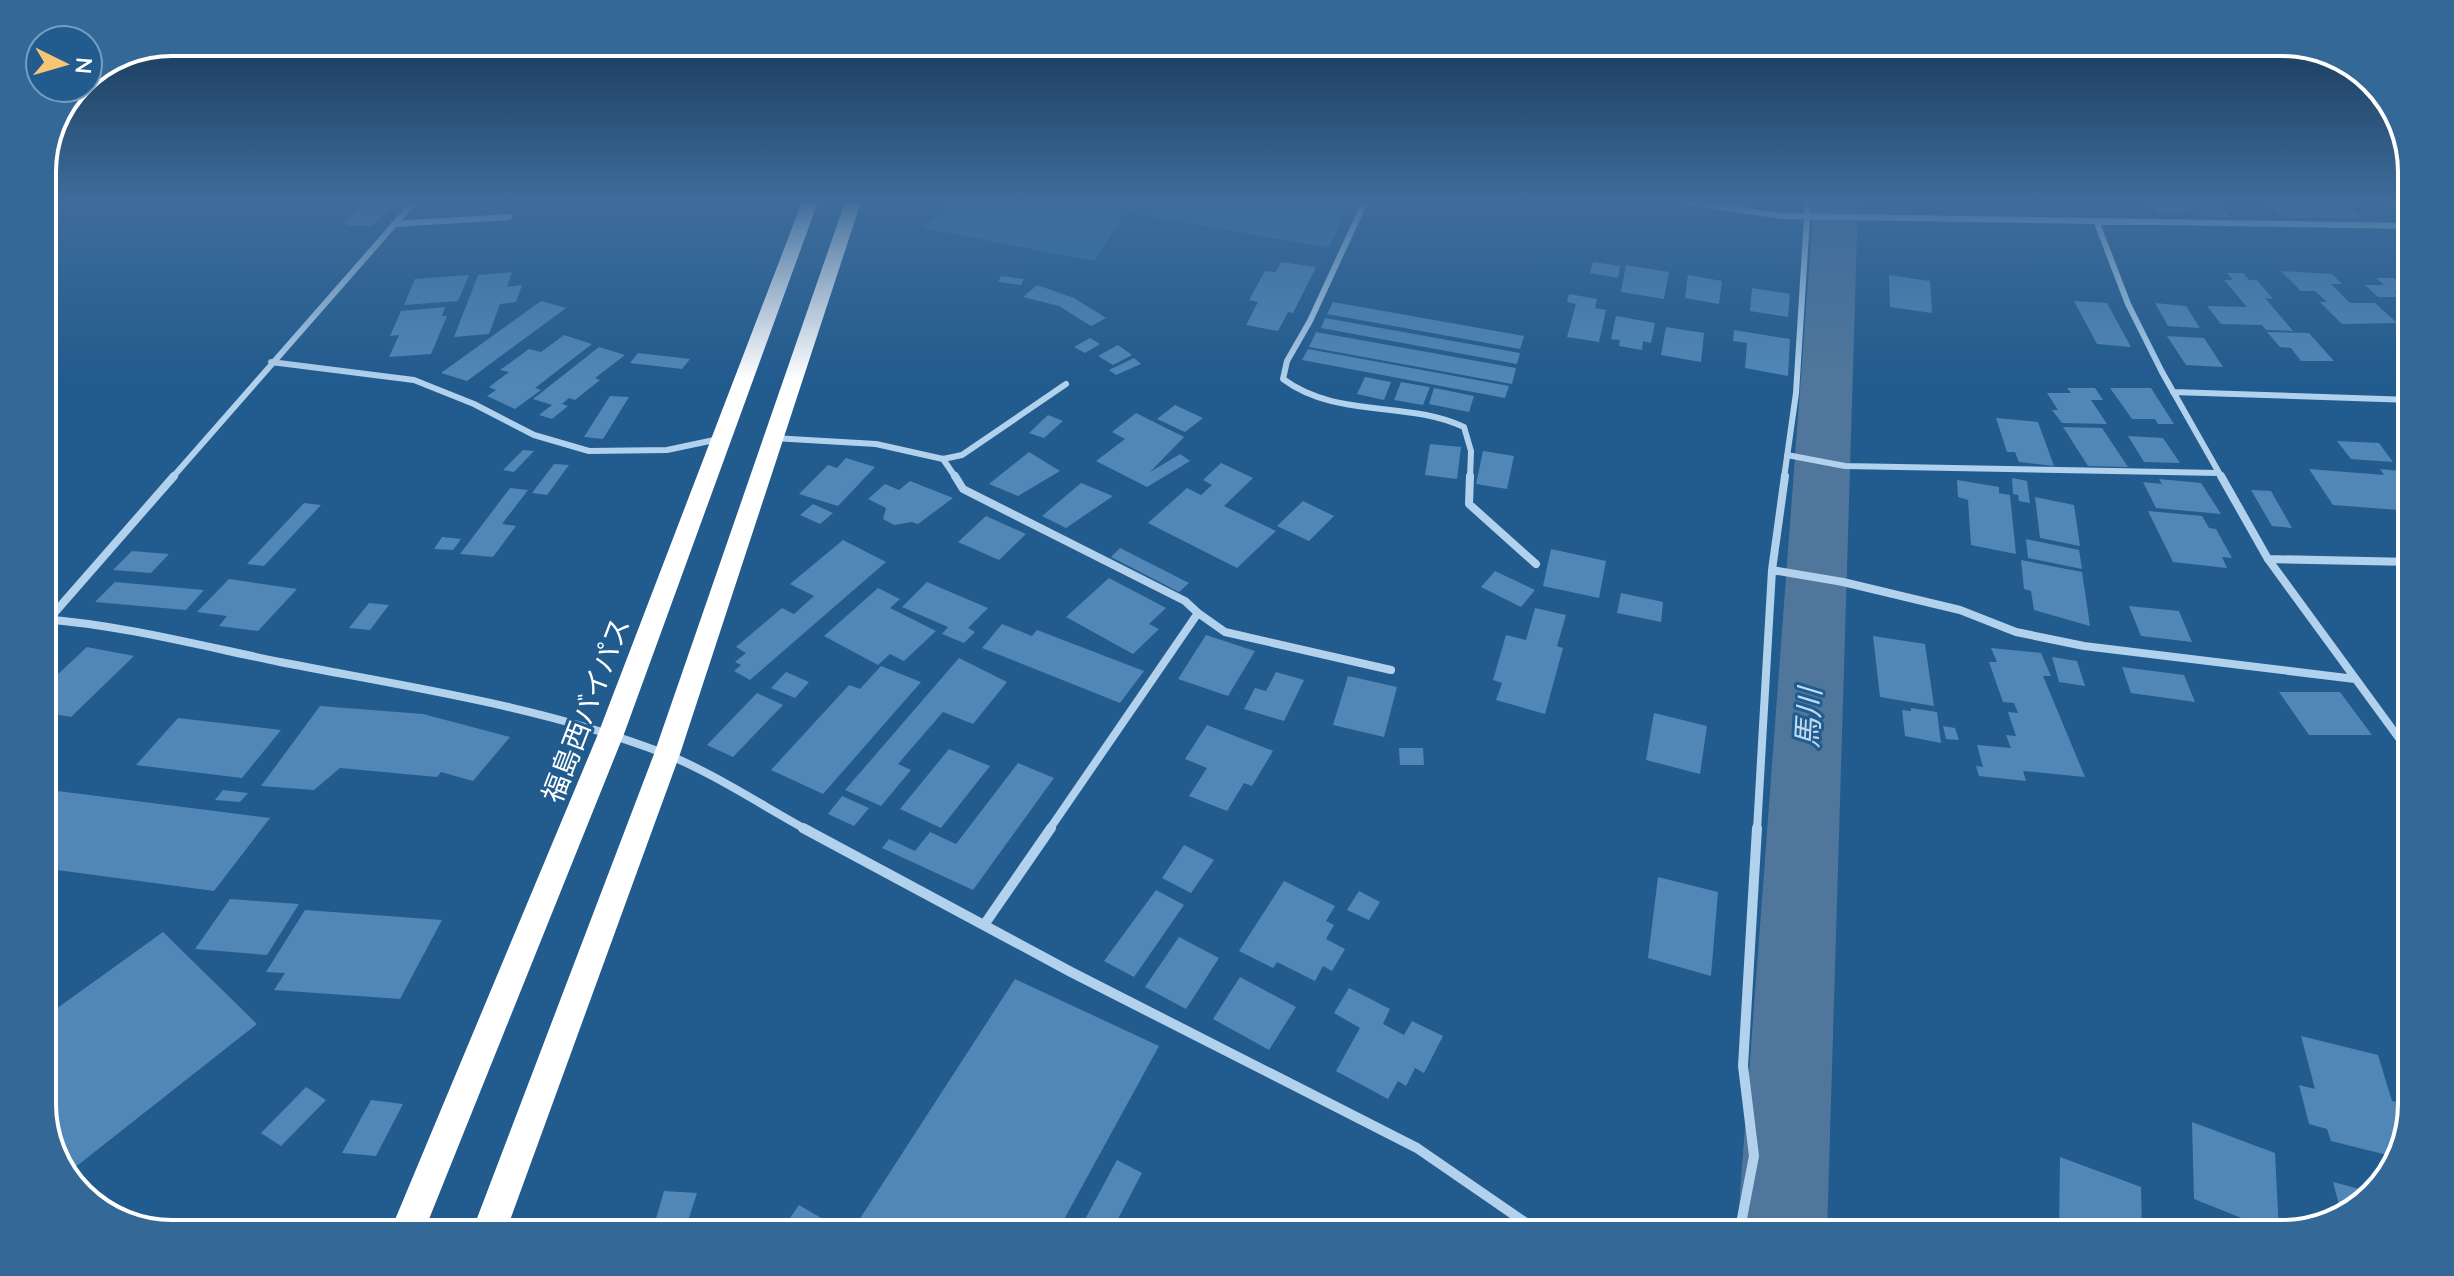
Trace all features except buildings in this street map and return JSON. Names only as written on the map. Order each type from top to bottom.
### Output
[{"type":"highway","name":"福島西バイパス","points":[[412,1220],[611,734],[787,262]]},
{"type":"highway","points":[[493,1220],[667,754],[833,262]]},
{"type":"street","points":[[56,609],[361,262]]},
{"type":"street","points":[[1337,262],[1310,321],[1287,361],[1283,379],[1293,388],[1316,397],[1376,409],[1438,416],[1464,427],[1471,451],[1469,504],[1536,564]]},
{"type":"street","points":[[1742,1220],[1754,1156],[1743,1066],[1772,570],[1796,393],[1804,262]]},
{"type":"street","points":[[2112,262],[2128,304],[2173,392],[2268,559],[2398,737]]},
{"type":"street","points":[[271,362],[414,380],[474,404],[534,435],[589,451],[667,450],[719,439]]},
{"type":"street","points":[[772,438],[876,444],[943,459],[962,455],[1066,384]]},
{"type":"street","points":[[2173,392],[2398,400]]},
{"type":"street","points":[[1787,455],[1845,466],[2219,473]]},
{"type":"street","points":[[943,459],[963,489],[1185,601],[1225,632],[1391,670]]},
{"type":"street","points":[[2268,559],[2398,562]]},
{"type":"street","points":[[1772,570],[1843,582],[1960,610],[2016,632],[2084,646],[2355,679]]},
{"type":"street","points":[[984,925],[1198,613]]},
{"type":"street","points":[[56,624],[162,638],[487,703],[611,734],[667,754],[984,925],[1417,1148],[1522,1220]]},
{"type":"waterway","name":"馬川","points":[[1783,1220],[1833,262]]}]
